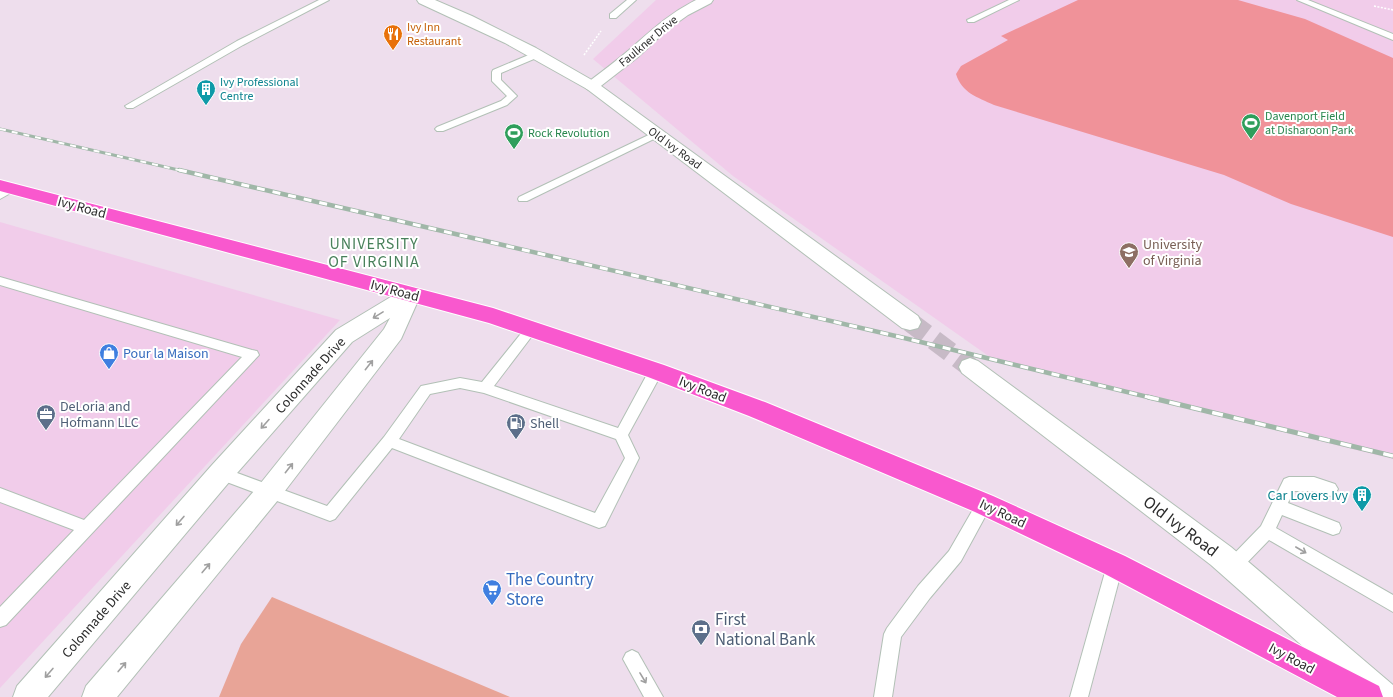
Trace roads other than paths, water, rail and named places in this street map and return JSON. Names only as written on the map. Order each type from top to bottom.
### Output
[{"type":"main road","name":"Ivy Road","points":[[4,190],[493,316],[656,371],[757,409],[984,504],[1115,565],[1368,697]]},
{"type":"street","name":"Old Ivy Road","points":[[424,0],[506,37],[592,86],[910,322]]},
{"type":"street","name":"Faulkner Drive","points":[[592,86],[633,54],[662,27],[683,12],[706,0]]},
{"type":"street","name":"Colonnade Drive","points":[[28,697],[221,473],[344,336],[412,294]]},
{"type":"street","points":[[97,697],[269,492],[393,333],[412,294]]},
{"type":"street","name":"Old Ivy Road","points":[[970,367],[1221,556],[1383,697]]},
{"type":"lane","points":[[130,106],[240,43],[325,0]]},
{"type":"lane","points":[[613,16],[632,0]]},
{"type":"lane","points":[[970,20],[1015,0]]},
{"type":"lane","points":[[1301,0],[1393,37]]},
{"type":"lane","points":[[440,129],[504,103],[512,96],[497,80],[496,72],[538,54]]},
{"type":"lane","points":[[523,199],[656,134]]},
{"type":"lane","points":[[0,282],[252,355],[0,619]]},
{"type":"lane","points":[[485,388],[531,329]]},
{"type":"lane","points":[[622,435],[656,371]]},
{"type":"lane","points":[[221,473],[330,514],[389,441],[426,390],[460,383],[485,388],[622,435],[632,458],[600,521],[389,441]]},
{"type":"lane","points":[[1233,566],[1267,531],[1288,484],[1314,484],[1330,489]]},
{"type":"lane","points":[[0,495],[87,528]]},
{"type":"lane","points":[[883,697],[893,634],[924,592],[955,556],[984,504]]},
{"type":"lane","points":[[1278,506],[1332,528]]},
{"type":"lane","points":[[1267,531],[1393,604]]},
{"type":"lane","points":[[1079,697],[1115,565]]},
{"type":"lane","points":[[632,659],[654,697]]},
{"type":"tunnel","points":[[910,322],[970,367]]},
{"type":"railway","points":[[0,129],[183,171]]},
{"type":"railway","points":[[179,170],[900,337],[1152,398]]},
{"type":"railway","points":[[1148,397],[1393,456]]},
{"type":"place","name":"Ivy Inn Restaurant","points":[[393,51]]},
{"type":"place","name":"Ivy Professional Centre","points":[[206,106]]},
{"type":"place","name":"Davenport Field at Disharoon Park","points":[[1251,140]]},
{"type":"place","name":"Rock Revolution","points":[[514,150]]},
{"type":"place","name":"University of Virginia","points":[[1129,269]]},
{"type":"place","name":"Pour la Maison","points":[[109,370]]},
{"type":"place","name":"DeLoria and Hofmann LLC","points":[[46,431]]},
{"type":"place","name":"Shell","points":[[516,440]]},
{"type":"place","name":"Car Lovers Ivy","points":[[1362,512]]},
{"type":"place","name":"The Country Store","points":[[492,606]]},
{"type":"place","name":"First National Bank","points":[[701,646]]},
{"type":"district","name":"UNIVERSITY OF VIRGINIA","points":[[374,252]]}]
